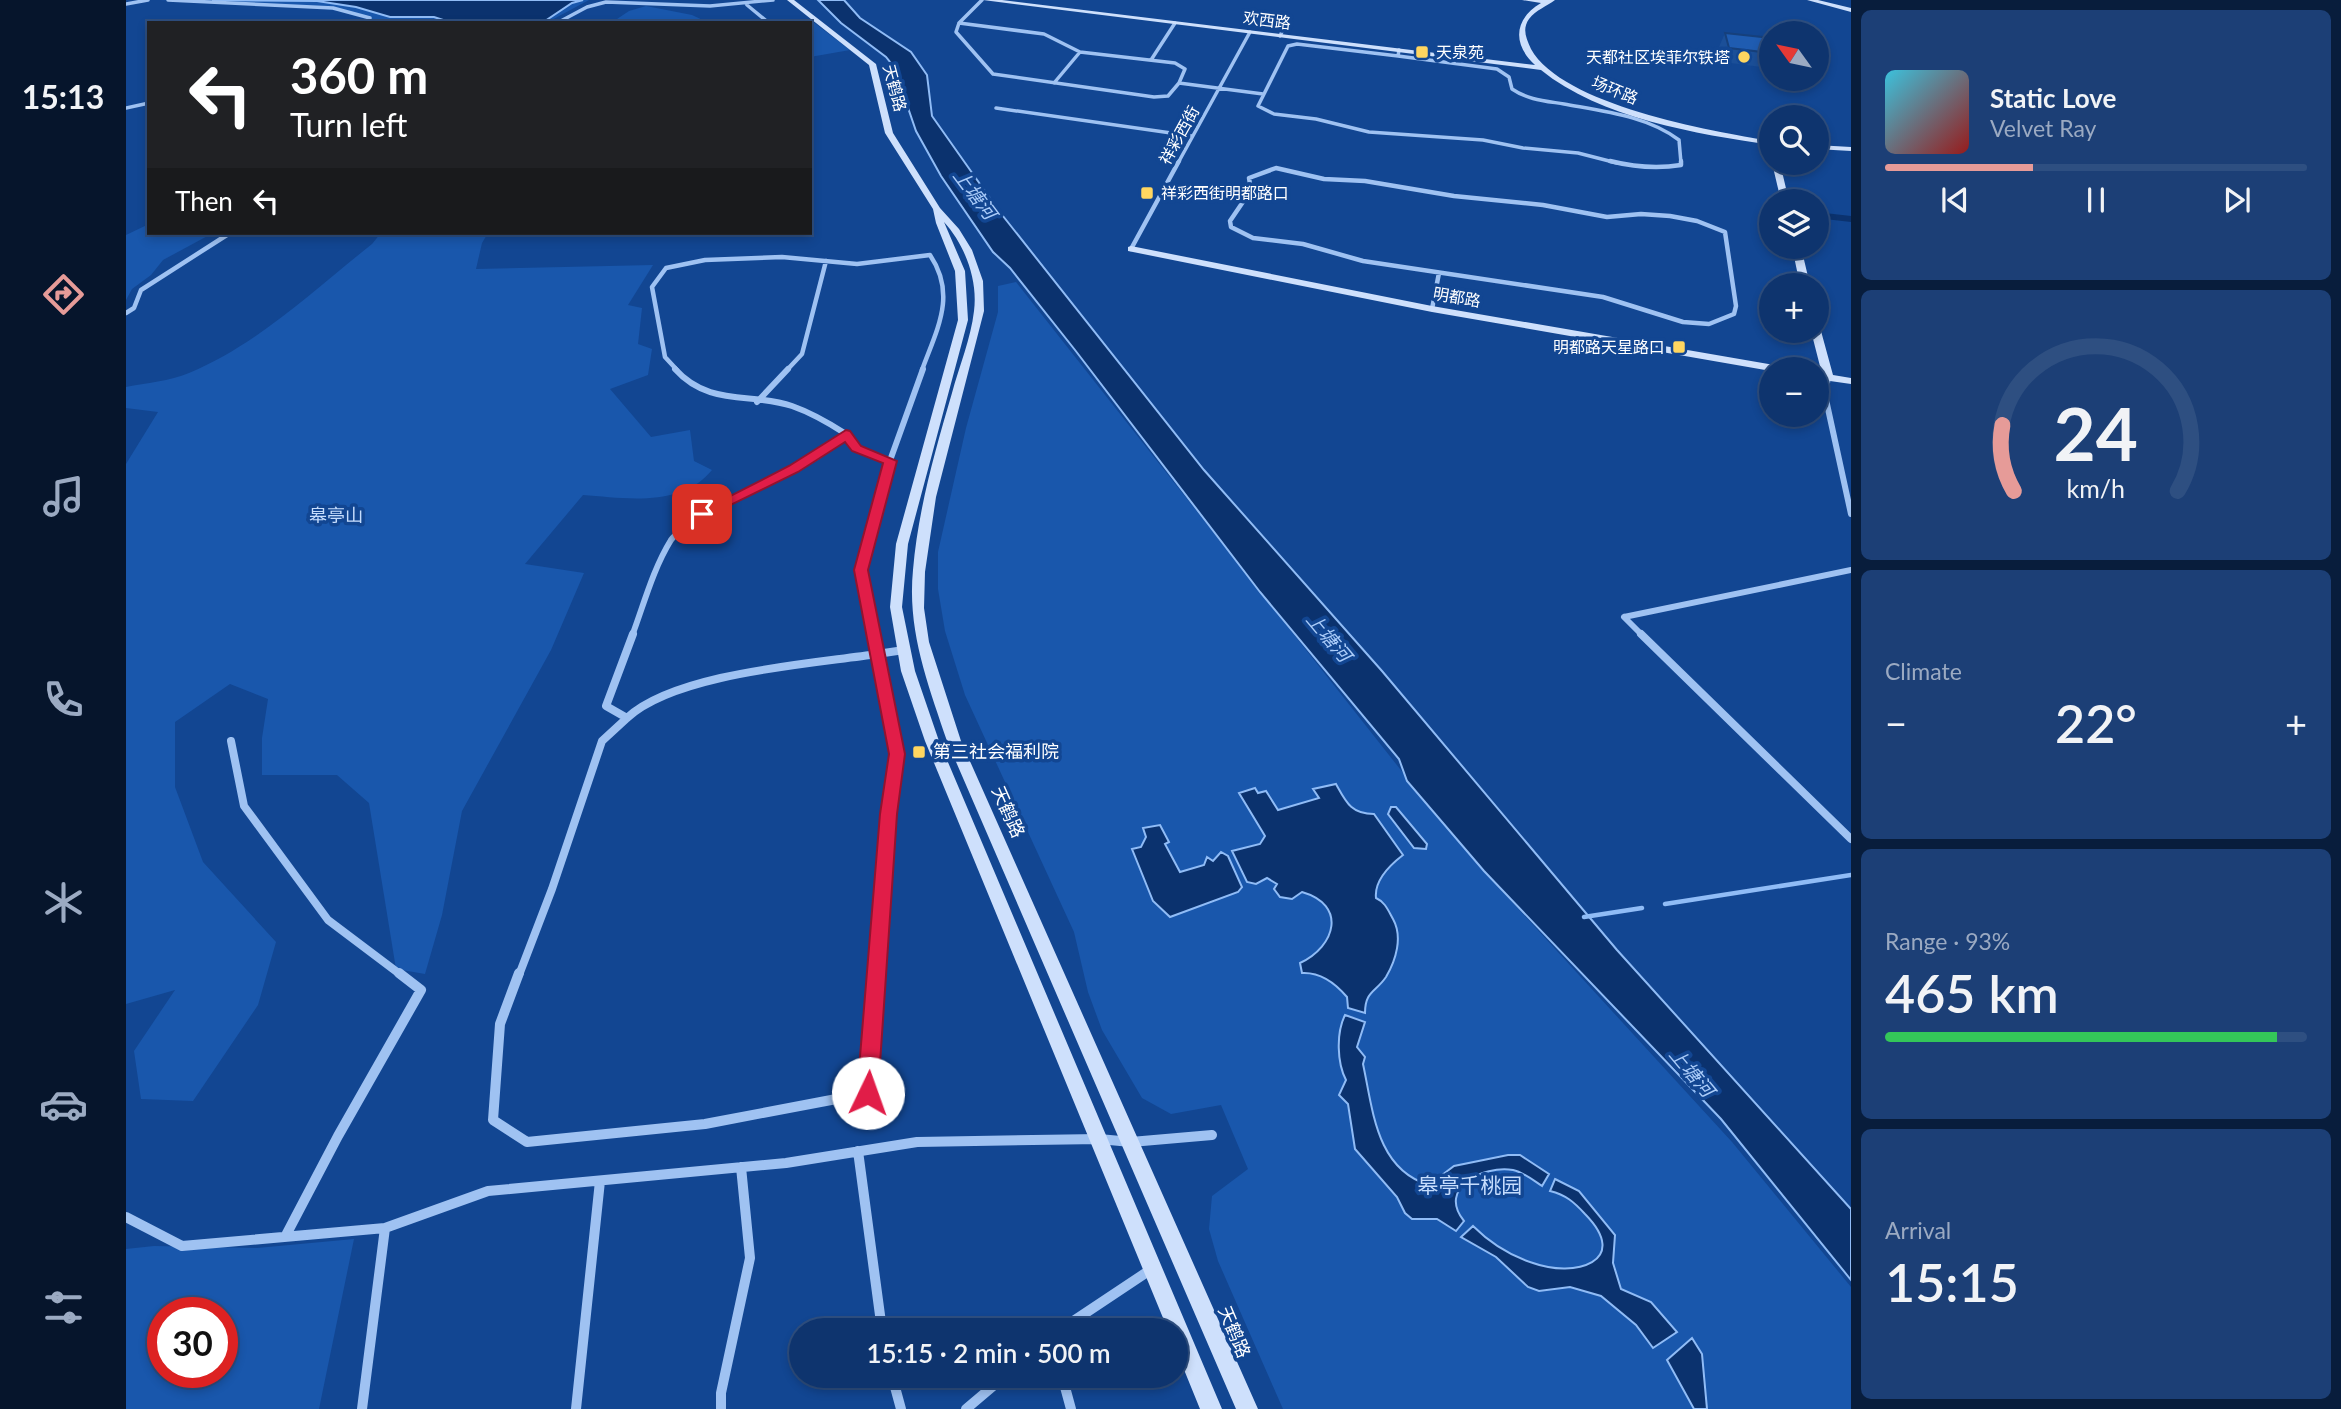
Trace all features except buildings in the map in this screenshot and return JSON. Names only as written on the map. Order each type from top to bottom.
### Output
[{"type":"main road","name":"天鹤路","points":[[790,0],[872,64],[889,133],[937,209],[955,229],[967,250],[978,281],[979,311],[919,549],[918,610],[930,666],[954,741],[1247,1409]]},
{"type":"main road","name":"欢西路","points":[[984,0],[1399,53],[1544,68]]},
{"type":"main road","points":[[1525,0],[1550,1]]},
{"type":"main road","points":[[1810,0],[1851,10]]},
{"type":"main road","name":"场环路","points":[[1550,1],[1526,18],[1521,30],[1528,52],[1544,68],[1579,90],[1649,118],[1718,135],[1759,141]]},
{"type":"main road","points":[[1829,148],[1851,149]]},
{"type":"main road","name":"天鹤路","points":[[937,209],[939,228],[955,254],[964,286],[962,320],[902,544],[895,607],[904,650],[932,741],[1211,1409]]},
{"type":"main road","name":"明都路","points":[[1130,249],[1432,309],[1759,365]]},
{"type":"main road","points":[[1829,378],[1851,381]]},
{"type":"street","points":[[126,4],[148,0]]},
{"type":"street","points":[[168,0],[333,8],[370,18],[369,21]]},
{"type":"street","points":[[560,21],[574,12],[606,2],[747,5],[772,0]]},
{"type":"street","points":[[959,23],[1044,34],[1080,52],[1151,60],[1184,66],[1185,69],[1180,81],[1168,96],[1154,97],[993,74],[958,36],[956,27],[959,23],[984,0]]},
{"type":"street","points":[[747,5],[767,21]]},
{"type":"street","points":[[1280,36],[1288,19]]},
{"type":"street","points":[[1151,60],[1175,23]]},
{"type":"street","name":"祥彩西街","points":[[1130,249],[1250,32]]},
{"type":"street","points":[[1292,44],[1399,53],[1497,69],[1509,77],[1512,89],[1524,97],[1598,109],[1666,130],[1679,140],[1681,164],[1662,168],[1629,166],[1578,153],[1523,148],[1483,140],[1369,132],[1265,111],[1258,106],[1264,93],[1286,47],[1292,44]]},
{"type":"street","points":[[1054,83],[1080,52]]},
{"type":"street","points":[[1180,81],[1264,93]]},
{"type":"street","points":[[126,108],[147,103]]},
{"type":"street","points":[[996,108],[1192,136]]},
{"type":"street","points":[[1276,169],[1289,169],[1324,179],[1365,181],[1454,196],[1543,205],[1584,215],[1670,216],[1696,221],[1725,232],[1736,306],[1734,314],[1725,319],[1709,324],[1693,324],[1603,297],[1439,274],[1339,257],[1293,242],[1248,236],[1237,233],[1231,227],[1230,221],[1238,213],[1251,190],[1249,178],[1276,169]]},
{"type":"street","points":[[126,313],[134,308],[141,289],[227,235]]},
{"type":"street","points":[[890,461],[857,448],[846,434],[823,419],[790,405],[729,398],[687,382],[665,357],[665,338],[654,308],[652,287],[666,268],[705,260],[782,257],[857,264],[930,255],[940,270],[945,306],[890,461],[861,570],[877,654],[897,754],[888,814],[868,1093],[705,1124],[527,1142],[493,1120],[500,1024],[552,889],[602,741],[640,706],[708,680],[877,654],[904,650]]},
{"type":"street","points":[[757,401],[802,354],[826,261]]},
{"type":"street","points":[[1432,309],[1439,274]]},
{"type":"street","points":[[1829,413],[1851,514]]},
{"type":"street","points":[[627,718],[606,705],[655,574],[672,538],[702,514],[794,469],[838,442],[846,434]]},
{"type":"street","points":[[1851,570],[1624,617],[1851,839]]},
{"type":"street","points":[[230,741],[244,806],[328,919],[421,990],[338,1136],[285,1237]]},
{"type":"street","points":[[126,1217],[182,1247],[385,1228],[488,1191],[741,1167],[917,1142],[1099,1139],[1131,1142],[1212,1135]]},
{"type":"street","points":[[858,1151],[880,1318]]},
{"type":"street","points":[[721,1409],[721,1393],[750,1258],[741,1167]]},
{"type":"street","points":[[576,1409],[600,1181]]},
{"type":"street","points":[[362,1409],[385,1228]]},
{"type":"street","points":[[1078,1318],[1153,1268]]},
{"type":"street","points":[[895,1388],[901,1409]]},
{"type":"street","points":[[966,1409],[991,1388]]},
{"type":"street","points":[[1066,1388],[1072,1409]]},
{"type":"green space","points":[[156,0],[589,0],[550,21],[370,21],[338,11]]},
{"type":"green space","points":[[646,6],[692,15],[705,21],[614,21],[629,11]]},
{"type":"green space","points":[[812,21],[850,50],[812,57]]},
{"type":"green space","points":[[147,225],[147,235],[209,235],[163,260],[151,275],[132,289],[126,300],[126,235]]},
{"type":"green space","name":"皋亭山","points":[[379,235],[487,235],[482,243],[476,269],[653,265],[628,305],[642,308],[638,344],[652,349],[648,375],[610,389],[651,437],[690,430],[694,461],[712,470],[699,482],[669,495],[634,498],[583,495],[525,564],[584,573],[551,650],[462,811],[442,915],[425,974],[396,969],[369,803],[337,775],[262,775],[262,738],[268,699],[230,684],[175,722],[175,787],[203,862],[276,942],[258,1005],[193,1101],[141,1099],[134,1051],[175,990],[126,1004],[126,464],[158,412],[126,408],[126,387],[182,376],[238,348],[307,298]]},
{"type":"green space","name":"皋亭千桃园","points":[[1016,282],[1400,769],[1491,879],[1732,1142],[1851,1287],[1851,1409],[1283,1409],[1218,1261],[1209,1229],[1212,1196],[1248,1169],[1221,1105],[1171,1114],[1142,1098],[1102,1030],[1088,992],[1074,932],[965,695],[945,631],[938,589],[938,552],[966,428],[998,312],[998,286]]},
{"type":"green space","points":[[354,1239],[319,1409],[126,1409],[126,1249],[154,1246],[257,1248]]},
{"type":"water","points":[[212,0],[583,0],[572,3],[545,21],[443,21],[434,17],[390,17],[356,7],[317,1]]},
{"type":"water","name":"上塘河","points":[[818,0],[844,0],[860,18],[911,52],[927,75],[932,116],[999,211],[1204,470],[1382,671],[1617,950],[1851,1209],[1851,1280],[1721,1119],[1484,871],[1407,781],[1399,759],[1260,592],[1075,350],[1010,268],[993,252],[941,176],[916,131],[894,67],[886,57],[841,23]]},
{"type":"water","points":[[1336,784],[1346,801],[1355,809],[1374,814],[1403,855],[1388,868],[1376,891],[1376,898],[1384,904],[1393,919],[1398,941],[1390,970],[1369,996],[1365,1013],[1348,1008],[1347,997],[1327,980],[1315,974],[1302,973],[1300,963],[1322,947],[1328,936],[1331,916],[1326,906],[1302,892],[1292,899],[1280,897],[1274,889],[1277,884],[1267,878],[1256,884],[1247,882],[1232,851],[1260,844],[1265,836],[1239,793],[1255,788],[1258,793],[1266,791],[1278,810],[1319,798],[1313,789]]},
{"type":"water","points":[[1391,807],[1396,807],[1427,844],[1426,849],[1414,848],[1388,814]]},
{"type":"water","points":[[1160,825],[1169,842],[1165,844],[1180,872],[1204,865],[1207,857],[1213,861],[1221,852],[1228,856],[1242,887],[1238,892],[1170,917],[1153,901],[1132,849],[1141,847],[1146,837],[1143,828]]},
{"type":"water","points":[[1345,1015],[1365,1022],[1357,1047],[1365,1057],[1363,1064],[1380,1136],[1387,1152],[1398,1166],[1411,1177],[1429,1185],[1454,1166],[1520,1155],[1549,1174],[1542,1186],[1513,1170],[1501,1169],[1477,1175],[1467,1181],[1456,1198],[1457,1209],[1464,1221],[1456,1231],[1437,1219],[1412,1219],[1405,1213],[1397,1197],[1355,1149],[1348,1104],[1339,1095],[1346,1080],[1339,1048],[1340,1030]]},
{"type":"water","points":[[1555,1179],[1579,1191],[1615,1235],[1613,1263],[1621,1289],[1651,1302],[1677,1332],[1653,1348],[1636,1325],[1601,1296],[1570,1287],[1539,1291],[1528,1287],[1496,1257],[1461,1237],[1473,1226],[1493,1243],[1525,1260],[1549,1267],[1565,1268],[1580,1267],[1592,1262],[1600,1255],[1602,1244],[1598,1231],[1573,1203],[1550,1191]]},
{"type":"water","points":[[1692,1338],[1702,1354],[1707,1409],[1694,1409],[1667,1360]]},
{"type":"waterway","points":[[1829,216],[1851,219]]},
{"type":"waterway","points":[[1665,904],[1851,875]]},
{"type":"waterway","points":[[1584,917],[1642,908]]},
{"type":"place","name":"天泉苑","points":[[1422,52]]},
{"type":"place","name":"天都社区埃菲尔铁塔","points":[[1744,57]]},
{"type":"place","name":"祥彩西街明都路口","points":[[1147,193]]},
{"type":"place","name":"明都路天星路口","points":[[1679,347]]},
{"type":"place","name":"第三社会福利院","points":[[919,752]]},
{"type":"route","points":[[702,514],[794,469],[838,442],[846,434],[857,448],[890,461],[861,570],[897,754],[888,814],[868,1093]]}]
